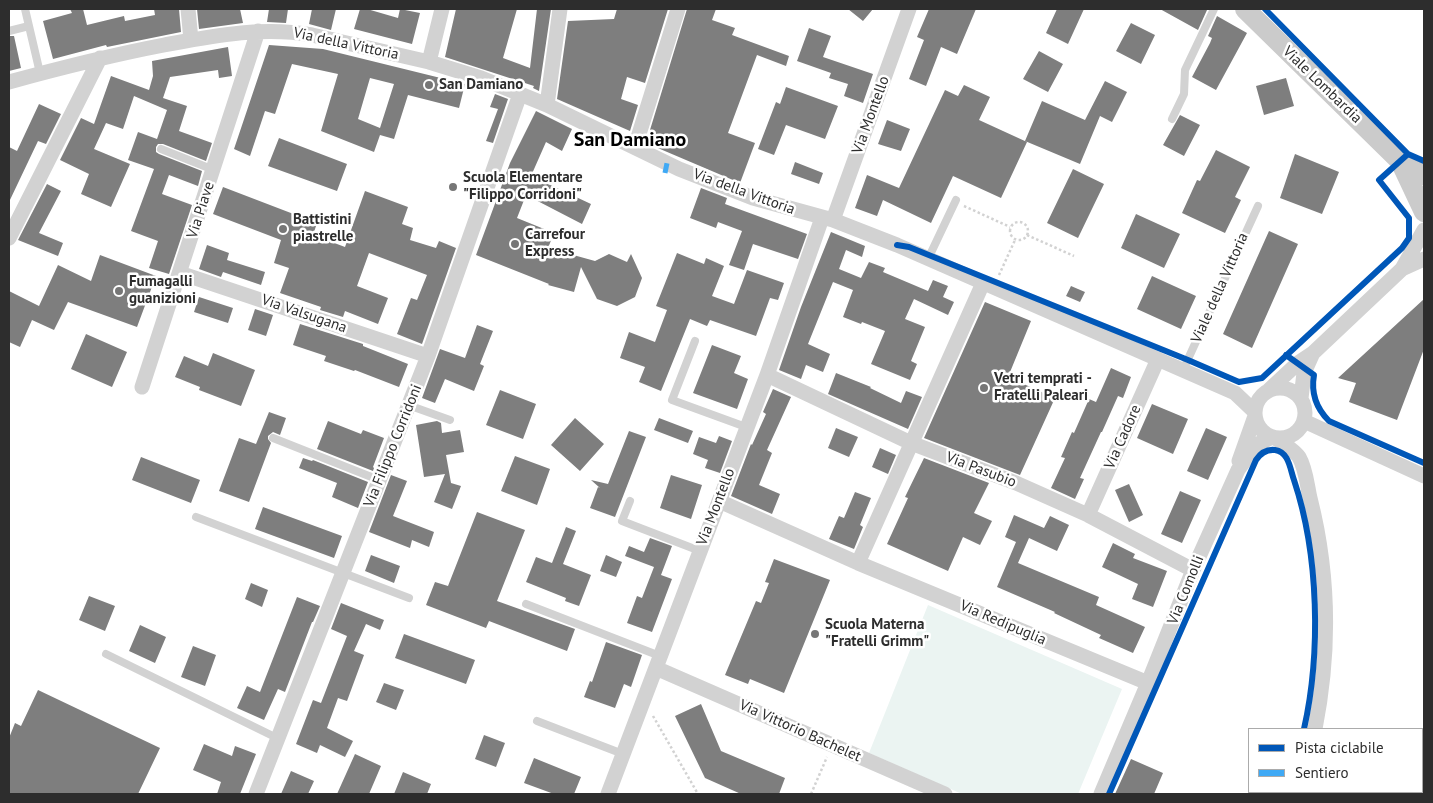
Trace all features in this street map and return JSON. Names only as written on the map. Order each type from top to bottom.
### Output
[{"type":"main road","name":"Viale Lombardia","points":[[1245,9],[1400,160],[1424,175]]},
{"type":"main road","name":"Viale Lombardia","points":[[1400,160],[1424,212]]},
{"type":"street","points":[[188,9],[191,40]]},
{"type":"street","points":[[429,62],[442,9]]},
{"type":"street","points":[[547,105],[560,9]]},
{"type":"street","points":[[635,147],[678,9]]},
{"type":"street","name":"Via Montello","points":[[608,794],[766,374],[909,9]]},
{"type":"street","name":"Via della Vittoria","points":[[9,82],[100,58],[227,34],[258,31],[312,35],[429,62],[481,78],[547,105],[635,147],[666,168],[753,198],[827,219]]},
{"type":"street","name":"Via Piave","points":[[142,388],[258,31]]},
{"type":"street","points":[[9,238],[100,58]]},
{"type":"street","name":"Via Filippo Corridoni","points":[[256,794],[428,356],[520,94]]},
{"type":"street","points":[[827,219],[990,282],[1235,393],[1255,414],[1260,428],[1298,456]]},
{"type":"street","name":"Via Comolli","points":[[1238,470],[1257,402],[1402,269],[1424,230]]},
{"type":"street","name":"Via Comolli","points":[[1402,269],[1424,259]]},
{"type":"street","name":"Via Valsugana","points":[[180,273],[428,356]]},
{"type":"street","points":[[858,563],[911,443],[990,282]]},
{"type":"street","name":"Via Comolli","points":[[1101,794],[1193,570],[1238,470],[1258,444],[1274,437],[1289,437],[1301,425],[1305,409],[1300,398],[1304,372],[1312,353]]},
{"type":"street","name":"Via Cadore","points":[[1088,515],[1158,359]]},
{"type":"street","name":"Via Pasubio","points":[[766,374],[911,443],[1016,483],[1088,515],[1193,570]]},
{"type":"street","points":[[1235,393],[1287,388],[1296,393],[1300,398]]},
{"type":"street","points":[[1316,728],[1324,658],[1324,587],[1315,517],[1305,475],[1298,456],[1301,425],[1424,476]]},
{"type":"street","name":"Via Redipuglia","points":[[719,501],[858,563],[1148,683]]},
{"type":"street","name":"Via Vittorio Bachelet","points":[[658,662],[832,745],[944,794]]},
{"type":"lane","points":[[25,9],[40,73]]},
{"type":"lane","points":[[1172,119],[1184,94],[1185,70],[1214,9]]},
{"type":"lane","points":[[9,31],[29,26]]},
{"type":"lane","points":[[161,149],[214,170]]},
{"type":"lane","points":[[928,259],[958,202]]},
{"type":"lane","name":"Viale della Vittoria","points":[[1183,370],[1258,206]]},
{"type":"lane","points":[[695,341],[672,400],[746,428]]},
{"type":"lane","points":[[408,405],[450,420]]},
{"type":"lane","points":[[273,438],[379,480]]},
{"type":"lane","points":[[630,500],[622,521],[700,552]]},
{"type":"lane","points":[[196,517],[409,598]]},
{"type":"lane","points":[[526,604],[658,662]]},
{"type":"lane","points":[[106,654],[278,738]]},
{"type":"lane","points":[[537,721],[623,754]]},
{"type":"path","points":[[958,202],[1010,228]]},
{"type":"path","points":[[1015,222],[1022,222],[1028,228],[1027,235],[1022,240],[1015,240],[1010,235],[1010,228],[1015,222]]},
{"type":"path","points":[[1027,235],[1074,256]]},
{"type":"path","points":[[990,282],[1015,240]]},
{"type":"path","points":[[644,699],[698,794]]},
{"type":"path","points":[[811,794],[832,745]]},
{"type":"shaded area","points":[[928,605],[1122,689],[1078,794],[962,794],[869,753]]},
{"type":"building","points":[[70,9],[83,9],[87,25],[124,16],[125,21],[155,15],[154,9],[179,9],[181,32],[107,47],[106,45],[53,59],[43,21],[72,13]]},
{"type":"building","points":[[197,9],[240,9],[243,23],[199,29]]},
{"type":"building","points":[[269,9],[288,9],[286,23],[267,22]]},
{"type":"building","points":[[312,9],[336,9],[331,30],[309,24]]},
{"type":"building","points":[[360,9],[367,9],[398,18],[400,9],[420,13],[412,44],[354,29]]},
{"type":"building","points":[[456,9],[517,9],[503,58],[530,68],[537,9],[551,9],[539,91],[533,88],[534,86],[445,57]]},
{"type":"building","points":[[617,9],[668,9],[645,83],[627,77],[621,99],[638,105],[630,131],[557,99],[568,21],[614,19]]},
{"type":"building","points":[[687,9],[716,9],[712,20],[735,28],[732,35],[789,56],[786,66],[757,55],[728,133],[755,143],[740,183],[646,143]]},
{"type":"building","points":[[848,9],[873,9],[863,21]]},
{"type":"building","points":[[929,9],[976,9],[957,54],[941,47],[926,86],[909,79],[924,40],[917,37]]},
{"type":"building","points":[[1057,9],[1084,9],[1068,44],[1046,33]]},
{"type":"building","points":[[1160,9],[1204,9],[1207,10],[1198,30]]},
{"type":"building","points":[[1217,16],[1247,33],[1216,90],[1192,77],[1210,43],[1212,38],[1208,36]]},
{"type":"building","points":[[1131,23],[1155,35],[1141,64],[1116,51]]},
{"type":"building","points":[[809,28],[831,36],[823,57],[873,74],[863,103],[844,96],[848,84],[829,78],[831,73],[797,61]]},
{"type":"building","points":[[9,36],[14,36],[21,68],[9,71]]},
{"type":"building","points":[[269,45],[323,49],[465,84],[459,108],[408,95],[394,139],[380,135],[374,152],[321,131],[338,74],[292,64],[275,114],[265,111],[250,156],[234,149]],"holes":[[[370,78],[394,84],[380,128],[358,119]]]},
{"type":"building","points":[[228,47],[232,76],[219,78],[218,70],[170,77],[163,98],[187,106],[179,131],[212,143],[206,161],[163,144],[158,144],[156,147],[156,152],[159,154],[202,171],[198,186],[169,175],[162,194],[192,205],[169,274],[149,268],[158,241],[131,231],[154,169],[128,160],[138,132],[157,139],[167,110],[134,96],[123,129],[106,123],[94,149],[130,164],[111,207],[81,194],[89,174],[60,160],[81,118],[94,124],[111,76],[149,90],[153,76],[152,61]]},
{"type":"building","points":[[1039,51],[1063,64],[1048,92],[1023,79]]},
{"type":"building","points":[[1286,78],[1294,106],[1264,115],[1256,86]]},
{"type":"building","points":[[1105,81],[1127,92],[1112,122],[1100,116],[1080,164],[1025,141],[1042,101],[1085,120]]},
{"type":"building","points":[[964,85],[990,97],[979,120],[1027,142],[1001,198],[953,176],[931,223],[883,200],[877,216],[855,208],[867,175],[899,188],[945,90],[958,96]]},
{"type":"building","points":[[786,87],[838,106],[825,139],[786,125],[774,155],[758,149],[776,102],[780,104]]},
{"type":"building","points":[[495,94],[508,99],[493,143],[486,141],[498,109],[490,107]]},
{"type":"building","points":[[39,104],[61,114],[46,144],[38,141],[9,202],[9,147],[17,151]]},
{"type":"building","points":[[536,111],[572,129],[562,151],[546,142],[531,176],[591,204],[582,224],[526,195],[517,218],[554,233],[548,248],[595,261],[609,254],[627,262],[631,254],[642,278],[635,297],[617,306],[597,299],[581,267],[574,292],[548,285],[476,255],[510,163]]},
{"type":"building","points":[[1180,115],[1200,125],[1184,156],[1163,145]]},
{"type":"building","points":[[887,120],[910,129],[901,151],[878,144]]},
{"type":"building","points":[[279,138],[347,164],[337,191],[268,166]]},
{"type":"building","points":[[1216,150],[1250,167],[1235,197],[1241,200],[1225,233],[1182,213],[1197,180],[1200,181]]},
{"type":"building","points":[[1295,154],[1339,172],[1322,214],[1280,198]]},
{"type":"building","points":[[795,162],[823,173],[819,184],[791,174]]},
{"type":"building","points":[[1073,169],[1104,184],[1078,238],[1047,223]]},
{"type":"building","points":[[47,184],[61,191],[39,233],[63,243],[58,256],[18,240]]},
{"type":"building","points":[[223,187],[317,223],[313,235],[345,247],[365,191],[408,207],[402,224],[413,228],[410,240],[436,248],[439,241],[456,248],[422,344],[397,334],[411,298],[417,300],[427,275],[369,253],[357,286],[388,298],[378,324],[345,311],[343,317],[320,310],[321,307],[280,293],[289,268],[274,263],[281,240],[213,214]]},
{"type":"building","points":[[701,188],[727,198],[725,204],[807,234],[798,259],[753,244],[744,270],[729,265],[742,231],[718,222],[716,228],[690,218]]},
{"type":"building","points":[[1136,214],[1180,234],[1164,268],[1121,248]]},
{"type":"building","points":[[1269,231],[1298,244],[1252,348],[1223,334]]},
{"type":"building","points":[[831,232],[865,246],[862,257],[846,250],[839,269],[861,278],[869,262],[885,268],[883,272],[928,291],[933,280],[948,286],[943,297],[954,302],[948,315],[914,299],[905,319],[925,327],[911,361],[917,364],[910,380],[871,364],[885,331],[843,317],[853,290],[833,282],[808,344],[830,354],[823,372],[806,365],[801,379],[779,370],[801,307]]},
{"type":"building","points":[[207,245],[229,253],[227,260],[265,272],[261,285],[223,272],[221,277],[199,269]]},
{"type":"building","points":[[677,253],[704,264],[706,258],[724,266],[712,296],[734,304],[747,270],[784,283],[778,300],[770,298],[756,336],[710,320],[707,326],[690,319],[661,391],[639,382],[645,367],[620,358],[629,332],[655,342],[667,310],[656,306]]},
{"type":"building","points":[[100,255],[156,276],[137,327],[68,302],[54,330],[32,320],[20,347],[9,342],[9,291],[39,306],[58,265],[91,281]]},
{"type":"building","points":[[1152,276],[1196,296],[1181,329],[1137,309]]},
{"type":"building","points":[[1071,286],[1085,292],[1080,302],[1066,296]]},
{"type":"building","points":[[199,297],[233,308],[228,323],[194,312]]},
{"type":"building","points":[[1424,299],[1424,349],[1397,420],[1349,402],[1356,383],[1338,378]]},
{"type":"building","name":"Vetri temprati - Fratelli Paleari","points":[[985,302],[1031,321],[1008,377],[1055,398],[1020,475],[924,438]]},
{"type":"building","points":[[255,309],[273,315],[266,336],[248,330]]},
{"type":"building","points":[[300,324],[363,344],[363,346],[408,364],[399,387],[355,370],[324,361],[326,356],[293,345]]},
{"type":"building","points":[[477,325],[493,331],[480,364],[484,366],[474,391],[445,379],[435,403],[422,398],[440,349],[465,358]]},
{"type":"building","points":[[86,334],[127,352],[112,387],[71,369]]},
{"type":"building","points":[[712,345],[741,356],[734,373],[748,379],[737,409],[693,393]]},
{"type":"building","points":[[213,353],[255,370],[241,406],[199,390],[200,387],[175,377],[184,356],[208,366]]},
{"type":"building","points":[[1111,368],[1131,377],[1123,398],[1118,396],[1101,432],[1080,478],[1084,479],[1075,499],[1051,488],[1065,458],[1061,457],[1072,432],[1074,433],[1089,399],[1096,402]]},
{"type":"building","points":[[836,373],[871,387],[901,403],[906,391],[922,397],[908,429],[828,394]]},
{"type":"building","points":[[773,389],[791,397],[767,450],[772,453],[759,485],[780,494],[772,514],[731,496],[751,444],[766,414],[763,412]]},
{"type":"building","points":[[500,390],[536,404],[523,439],[486,425]]},
{"type":"building","points":[[1152,404],[1188,419],[1173,454],[1137,438]]},
{"type":"building","points":[[269,412],[286,418],[280,435],[273,432],[268,436],[271,443],[249,502],[219,491],[239,438],[256,444]]},
{"type":"building","points":[[575,418],[604,444],[580,471],[551,445]]},
{"type":"building","points":[[659,418],[693,431],[688,443],[654,430]]},
{"type":"building","points":[[328,421],[361,434],[363,430],[384,438],[373,471],[317,449]]},
{"type":"building","points":[[437,421],[441,423],[442,433],[460,430],[464,452],[446,455],[451,483],[461,486],[452,509],[434,502],[445,474],[424,477],[416,425]]},
{"type":"building","points":[[836,428],[858,437],[849,457],[828,448]]},
{"type":"building","points":[[1206,428],[1227,437],[1208,480],[1187,471]]},
{"type":"building","points":[[629,431],[646,437],[615,517],[590,508],[598,487],[600,488],[591,480],[608,484]]},
{"type":"building","points":[[719,436],[732,441],[720,473],[705,468],[708,460],[693,454],[699,437],[716,443]]},
{"type":"building","points":[[880,448],[896,455],[888,474],[872,467]]},
{"type":"building","points":[[515,456],[550,469],[537,505],[501,491]]},
{"type":"building","points":[[141,457],[200,480],[191,503],[132,480]]},
{"type":"building","points":[[303,458],[313,460],[368,482],[358,508],[332,497],[337,483],[299,468]]},
{"type":"building","points":[[924,458],[989,483],[974,513],[992,521],[980,545],[963,537],[948,571],[887,544],[908,498],[905,497]]},
{"type":"building","points":[[391,475],[407,481],[393,516],[434,532],[429,547],[412,540],[410,548],[369,532]]},
{"type":"building","points":[[671,475],[702,485],[691,519],[660,508]]},
{"type":"building","points":[[1129,484],[1143,515],[1129,522],[1115,490]]},
{"type":"building","points":[[1180,491],[1201,500],[1182,543],[1161,534]]},
{"type":"building","points":[[855,492],[871,498],[860,525],[863,527],[854,549],[829,539],[839,516],[844,518]]},
{"type":"building","points":[[263,507],[342,536],[334,558],[255,529]]},
{"type":"building","points":[[477,512],[525,530],[497,601],[575,629],[567,651],[489,621],[486,628],[426,605],[435,582],[448,586]]},
{"type":"building","points":[[1014,515],[1044,528],[1050,516],[1069,525],[1057,551],[1029,538],[1018,563],[1099,597],[1096,605],[1145,627],[1133,653],[1099,638],[1101,635],[1055,612],[997,587],[1016,542],[1005,537]]},
{"type":"building","points":[[566,527],[576,531],[563,564],[591,575],[579,606],[565,601],[566,598],[526,582],[536,557],[552,563]]},
{"type":"building","points":[[650,538],[672,546],[661,575],[672,579],[652,632],[627,623],[637,596],[642,598],[654,567],[625,556],[629,546],[644,552]]},
{"type":"building","points":[[1113,543],[1135,554],[1133,558],[1167,571],[1153,607],[1132,599],[1138,584],[1102,567]]},
{"type":"building","points":[[371,555],[400,566],[394,583],[365,571]]},
{"type":"building","points":[[606,555],[622,562],[616,577],[600,571]]},
{"type":"building","points":[[774,559],[830,580],[784,693],[750,679],[748,684],[725,675],[756,601],[761,603],[769,583],[765,582]]},
{"type":"building","points":[[251,583],[268,590],[262,607],[245,599]]},
{"type":"building","points":[[89,596],[115,606],[105,631],[79,620]]},
{"type":"building","points":[[297,597],[320,606],[285,692],[278,689],[264,720],[237,708],[247,686],[260,692]]},
{"type":"building","points":[[341,603],[384,620],[380,630],[366,624],[354,651],[364,655],[347,701],[338,698],[327,728],[353,741],[345,757],[320,745],[317,753],[296,744],[313,700],[321,703],[347,636],[331,629]]},
{"type":"building","points":[[140,625],[166,637],[155,663],[129,651]]},
{"type":"building","points":[[404,634],[475,660],[466,684],[395,658]]},
{"type":"building","points":[[606,642],[642,655],[631,687],[624,684],[615,708],[584,697],[590,681],[592,682]]},
{"type":"building","points":[[193,646],[216,655],[205,686],[181,677]]},
{"type":"building","points":[[384,683],[404,690],[396,710],[376,702]]},
{"type":"building","points":[[38,690],[160,748],[138,794],[9,794],[9,738],[15,723],[21,726]]},
{"type":"building","points":[[701,704],[721,751],[785,778],[779,794],[741,794],[705,778],[675,716]]},
{"type":"building","points":[[484,735],[505,743],[496,767],[475,759]]},
{"type":"building","points":[[204,744],[232,756],[235,746],[256,754],[240,794],[217,794],[221,782],[193,770]]},
{"type":"building","points":[[355,754],[381,766],[369,794],[337,794]]},
{"type":"building","points":[[534,758],[581,777],[574,794],[554,794],[524,783]]},
{"type":"building","points":[[1131,759],[1163,773],[1154,794],[1115,794]]},
{"type":"building","points":[[291,771],[314,781],[308,794],[281,794]]},
{"type":"building","points":[[403,772],[431,784],[427,794],[394,794]]},
{"type":"marked path","points":[[665,173],[667,163]]},
{"type":"cycle path","points":[[1265,9],[1408,154],[1424,161]]},
{"type":"cycle path","points":[[897,245],[909,247],[1239,382],[1262,378],[1402,248],[1409,238],[1409,218],[1379,180],[1408,154]]},
{"type":"cycle path","points":[[1286,355],[1314,375],[1313,388],[1315,400],[1329,421],[1424,463]]},
{"type":"cycle path","points":[[1109,794],[1256,460],[1269,450],[1280,451],[1286,457],[1290,466],[1302,509],[1313,572],[1315,637],[1313,669],[1304,728]]},
{"type":"place","name":"San Damiano","points":[[429,85]]},
{"type":"place","name":"Scuola Elementare \"Filippo Corridoni\"","points":[[453,187]]},
{"type":"place","name":"Battistini piastrelle","points":[[283,229]]},
{"type":"place","name":"Carrefour Express","points":[[515,244]]},
{"type":"place","name":"Fumagalli guanizioni","points":[[119,291]]},
{"type":"place","name":"Vetri temprati - Fratelli Paleari","points":[[984,388]]},
{"type":"place","name":"Scuola Materna \"Fratelli Grimm\"","points":[[815,634]]},
{"type":"district","name":"San Damiano","points":[[630,140]]}]
